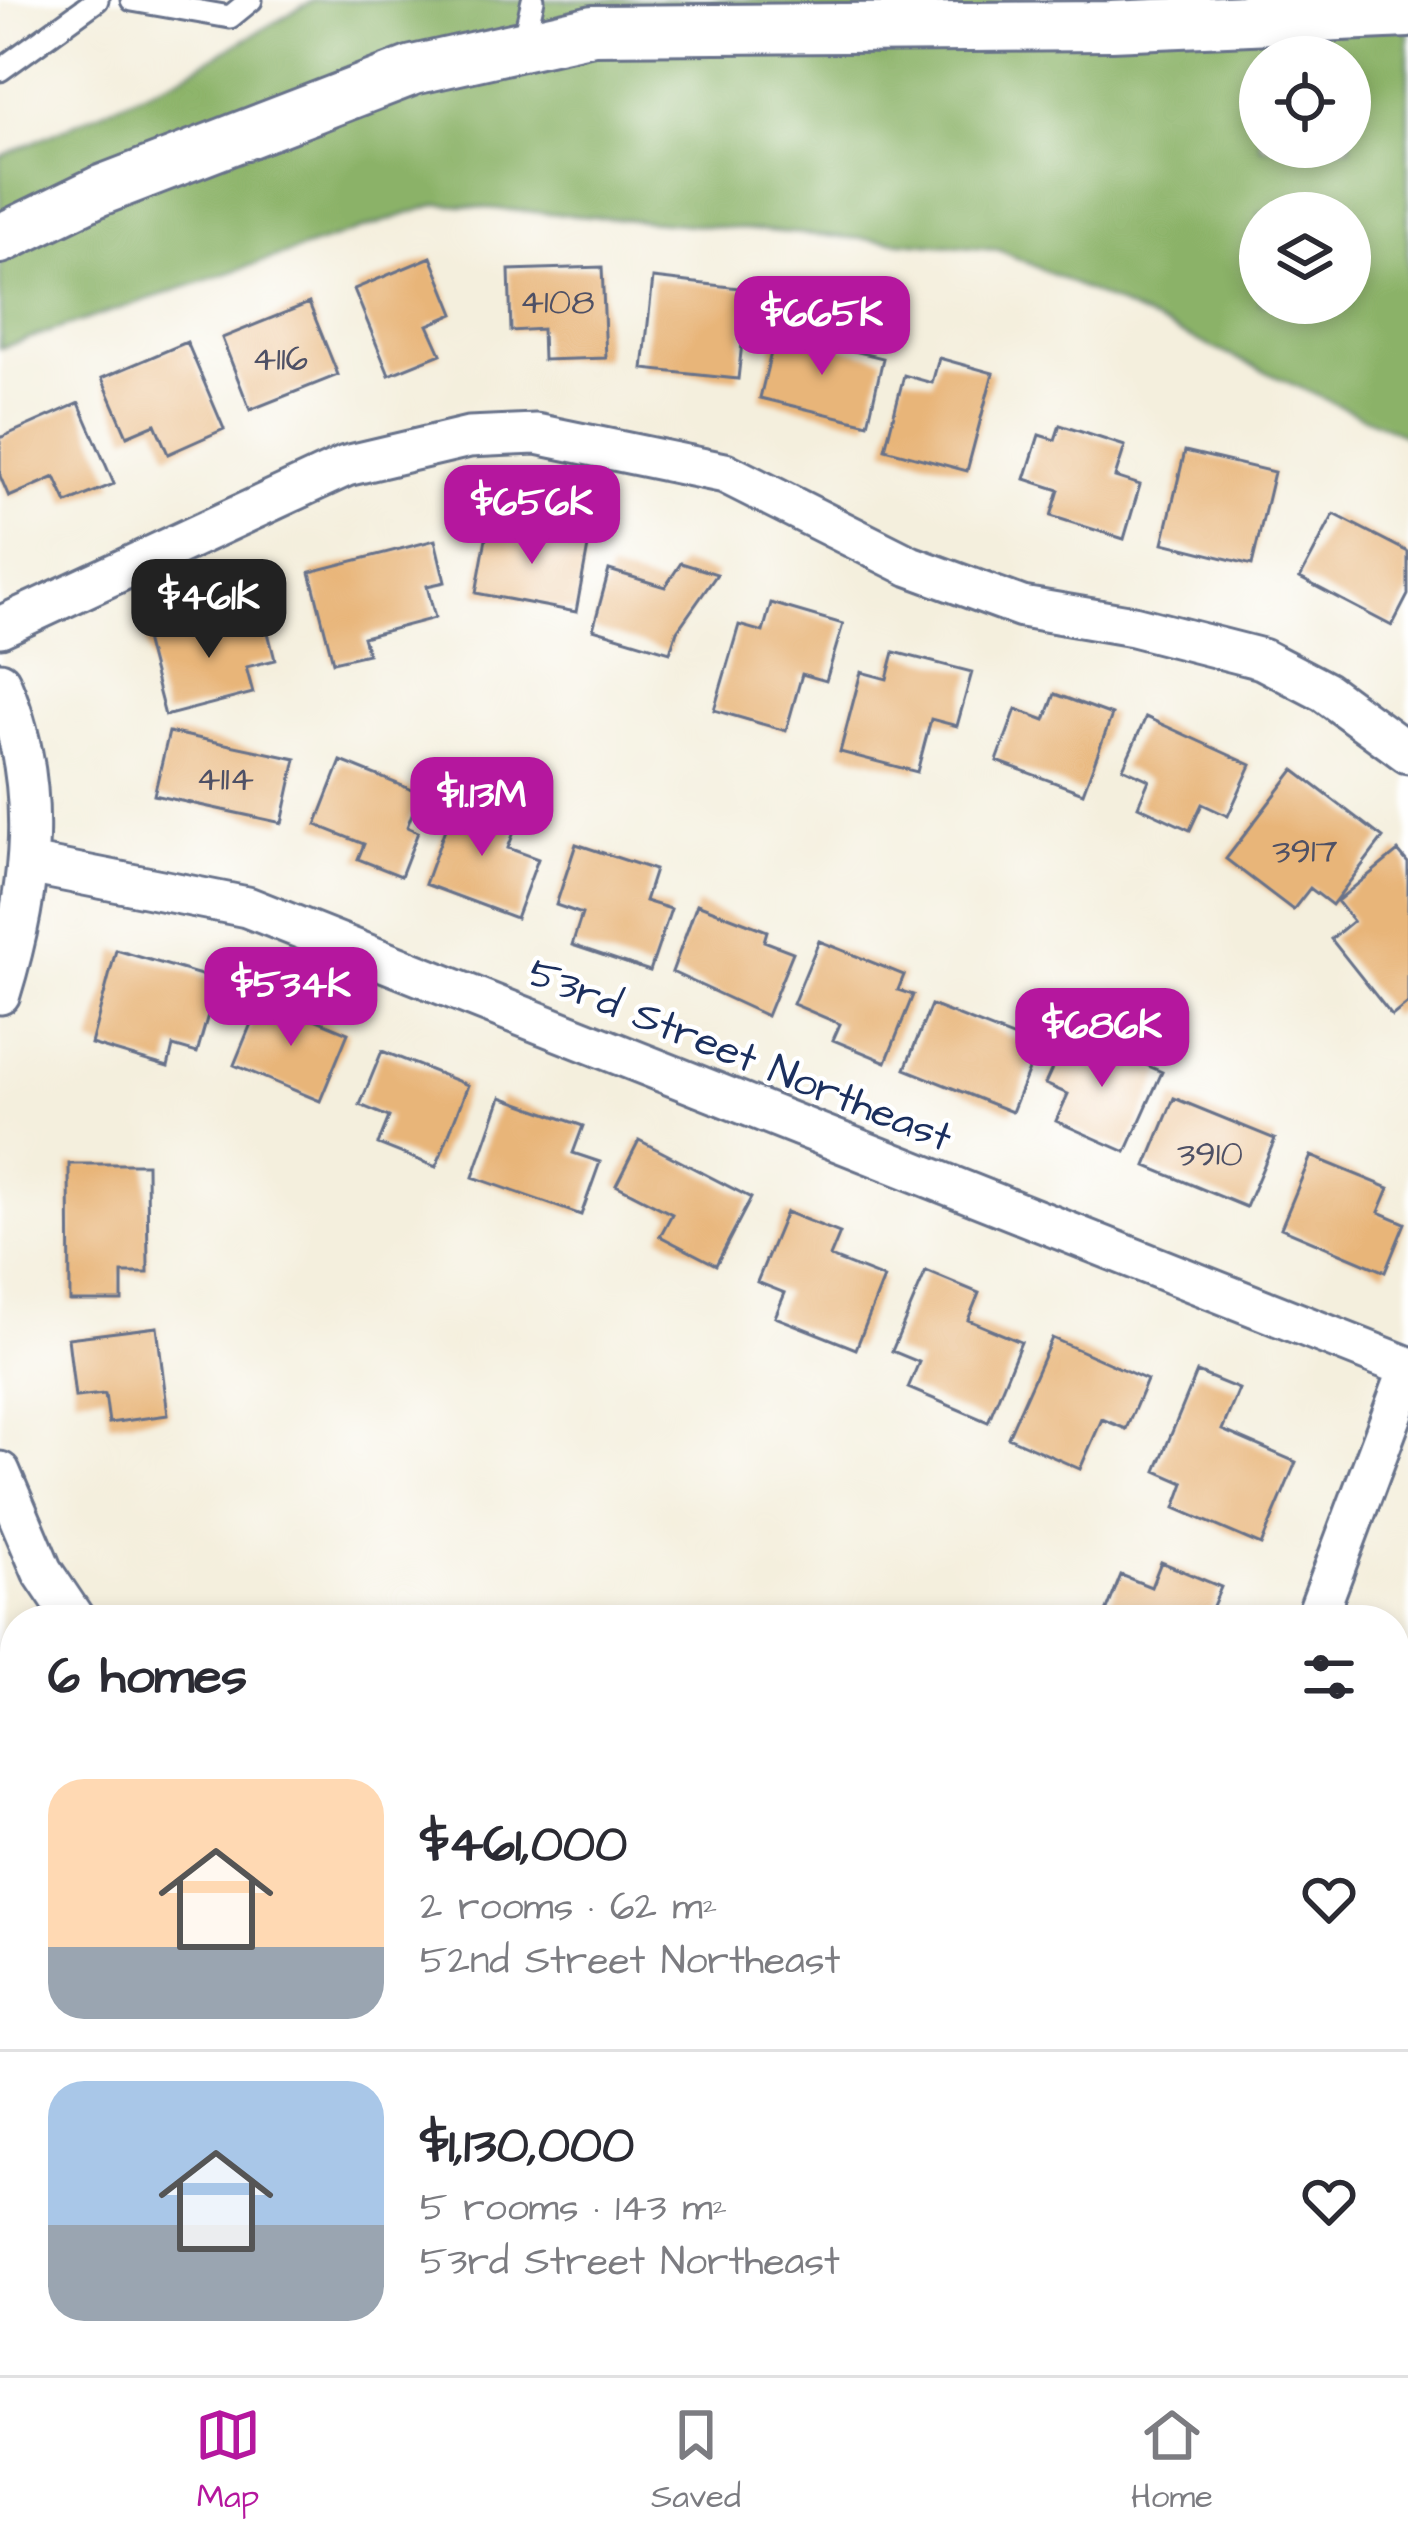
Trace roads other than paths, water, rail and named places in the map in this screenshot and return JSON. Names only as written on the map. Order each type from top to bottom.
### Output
[{"type":"street","points":[[0,239],[99,191],[394,77],[593,30],[1089,26],[1408,13]]},
{"type":"street","points":[[0,627],[346,466],[469,436],[536,434],[725,473],[910,566],[1022,607],[1133,626],[1262,659],[1325,692],[1408,753]]},
{"type":"street","points":[[0,682],[18,732],[32,817],[29,864],[0,994]]},
{"type":"street","name":"53rd Street Northeast","points":[[29,864],[140,882],[247,908],[1408,1369]]},
{"type":"street","points":[[1320,1605],[1408,1369]]},
{"type":"street","points":[[0,1472],[42,1571],[66,1605]]},
{"type":"lane","points":[[0,70],[97,0]]},
{"type":"lane","points":[[132,0],[230,17],[251,0]]},
{"type":"lane","points":[[521,47],[533,0]]}]
